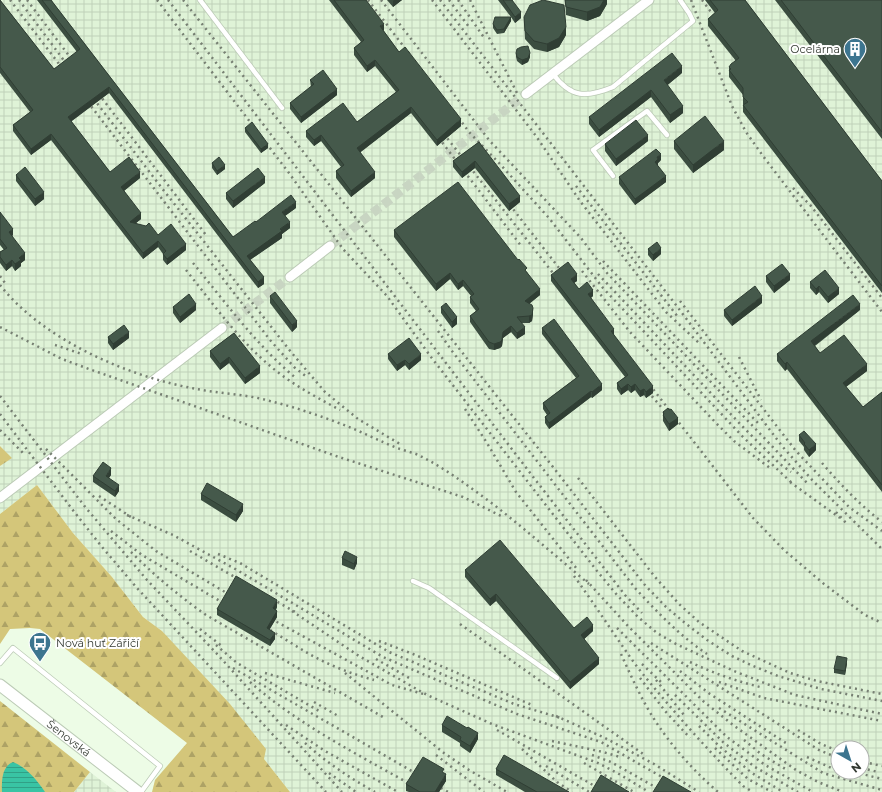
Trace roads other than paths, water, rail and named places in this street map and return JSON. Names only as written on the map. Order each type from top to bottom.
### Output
[{"type":"street","points":[[526,94],[649,0]]},
{"type":"street","points":[[290,277],[330,246]]},
{"type":"street","points":[[0,498],[222,328]]},
{"type":"street","name":"Šenovská","points":[[0,684],[139,792]]},
{"type":"lane","points":[[200,0],[282,108]]},
{"type":"lane","points":[[553,74],[561,84],[572,91],[585,95],[598,93],[613,87],[693,21],[680,0]]},
{"type":"lane","points":[[613,176],[593,150],[647,111],[667,135]]},
{"type":"lane","points":[[413,581],[429,588],[556,678]]},
{"type":"lane","points":[[0,663],[13,648],[160,766],[139,792]]},
{"type":"water","points":[[13,762],[18,764],[31,775],[45,792],[2,792],[2,779],[4,771],[9,764]]},
{"type":"tunnel","points":[[330,246],[526,94]]},
{"type":"tunnel","points":[[222,328],[290,277]]},
{"type":"railway","points":[[10,0],[66,73]]},
{"type":"railway","points":[[19,0],[71,70]]},
{"type":"railway","points":[[27,0],[76,65]]},
{"type":"railway","points":[[157,0],[289,173],[343,249],[387,296],[431,357],[597,571],[638,617],[657,633],[676,644],[734,671],[795,695],[882,714]]},
{"type":"railway","points":[[168,0],[534,478],[625,595],[642,613]]},
{"type":"railway","points":[[183,0],[644,584],[665,606],[707,640],[732,656],[753,666],[778,676],[821,689],[882,701]]},
{"type":"railway","points":[[368,0],[411,56]]},
{"type":"railway","points":[[381,0],[489,140],[581,238],[607,273],[808,484]]},
{"type":"railway","points":[[432,0],[536,136],[580,201],[666,312],[699,343]]},
{"type":"railway","points":[[440,0],[676,305],[782,446],[813,481],[882,549]]},
{"type":"railway","points":[[449,0],[469,27]]},
{"type":"railway","points":[[458,0],[485,39]]},
{"type":"railway","points":[[470,0],[517,93]]},
{"type":"railway","points":[[691,0],[732,106],[746,132],[882,312]]},
{"type":"railway","points":[[702,0],[720,24]]},
{"type":"railway","points":[[95,89],[206,235]]},
{"type":"railway","points":[[90,94],[291,352],[325,392],[358,419],[400,444]]},
{"type":"railway","points":[[84,97],[270,340],[294,367],[308,378]]},
{"type":"railway","points":[[455,113],[469,132],[549,218],[603,288],[743,437],[794,485]]},
{"type":"railway","points":[[440,129],[560,282]]},
{"type":"railway","points":[[435,133],[522,247]]},
{"type":"railway","points":[[576,186],[678,317]]},
{"type":"railway","points":[[793,188],[811,206],[882,298]]},
{"type":"railway","points":[[506,200],[566,277]]},
{"type":"railway","points":[[603,261],[758,423]]},
{"type":"railway","points":[[193,263],[255,338],[297,379]]},
{"type":"railway","points":[[186,270],[228,323],[262,359],[290,381],[340,410]]},
{"type":"railway","points":[[582,271],[630,332],[716,423],[734,441],[770,468]]},
{"type":"railway","points":[[598,274],[743,427],[780,464],[791,472]]},
{"type":"railway","points":[[0,276],[5,283]]},
{"type":"railway","points":[[0,285],[18,305],[39,323],[63,339],[116,365],[171,383],[206,391],[252,397],[291,407],[344,425],[391,446],[416,454],[426,459],[456,477],[493,504],[589,584]]},
{"type":"railway","points":[[680,301],[796,451],[849,507],[882,531]]},
{"type":"railway","points":[[0,327],[62,359],[339,457],[463,497],[501,516]]},
{"type":"railway","points":[[438,331],[635,588],[678,632],[707,654]]},
{"type":"railway","points":[[55,345],[82,354]]},
{"type":"railway","points":[[739,357],[761,400]]},
{"type":"railway","points":[[646,380],[753,518],[784,550],[824,584],[865,615],[882,623]]},
{"type":"railway","points":[[644,387],[662,408]]},
{"type":"railway","points":[[0,396],[86,508],[147,580],[218,655],[342,792]]},
{"type":"railway","points":[[465,409],[516,492],[577,569]]},
{"type":"railway","points":[[0,414],[72,509],[137,588],[326,792]]},
{"type":"railway","points":[[0,430],[25,455]]},
{"type":"railway","points":[[46,449],[116,519],[156,551],[235,598]]},
{"type":"railway","points":[[822,463],[850,494],[882,522]]},
{"type":"railway","points":[[578,478],[655,577],[679,604],[699,622],[742,651],[790,673],[817,681],[882,694]]},
{"type":"railway","points":[[790,482],[840,518]]},
{"type":"railway","points":[[99,496],[131,517]]},
{"type":"railway","points":[[836,512],[847,524]]},
{"type":"railway","points":[[127,515],[173,535],[237,570],[383,657],[517,714],[601,742],[688,792]]},
{"type":"railway","points":[[111,531],[142,555],[230,607]]},
{"type":"railway","points":[[190,551],[245,583]]},
{"type":"railway","points":[[131,552],[167,585],[206,615],[383,717]]},
{"type":"railway","points":[[218,554],[240,563],[389,652],[514,704],[561,718]]},
{"type":"railway","points":[[574,576],[630,657],[650,683],[743,786],[753,792]]},
{"type":"railway","points":[[586,580],[628,626],[703,701],[733,725],[796,770],[818,782],[843,792]]},
{"type":"railway","points":[[267,596],[297,613]]},
{"type":"railway","points":[[292,611],[359,656],[427,695],[492,724],[598,763],[649,792]]},
{"type":"railway","points":[[266,616],[392,685],[427,695]]},
{"type":"railway","points":[[260,624],[319,659],[374,680]]},
{"type":"railway","points":[[460,624],[646,756]]},
{"type":"railway","points":[[617,628],[727,737],[765,765],[813,792]]},
{"type":"railway","points":[[200,629],[223,647]]},
{"type":"railway","points":[[379,641],[532,705]]},
{"type":"railway","points":[[651,643],[819,750],[830,755]]},
{"type":"railway","points":[[216,645],[237,663],[319,711]]},
{"type":"railway","points":[[621,654],[643,699],[658,725],[671,743],[701,777],[718,792]]},
{"type":"railway","points":[[376,659],[411,679]]},
{"type":"railway","points":[[690,662],[707,670],[760,687]]},
{"type":"railway","points":[[642,664],[662,683]]},
{"type":"railway","points":[[233,668],[448,792]]},
{"type":"railway","points":[[680,671],[710,694],[789,745]]},
{"type":"railway","points":[[265,673],[335,693]]},
{"type":"railway","points":[[345,673],[444,753],[469,770],[507,792]]},
{"type":"railway","points":[[640,678],[665,711],[690,738]]},
{"type":"railway","points":[[656,680],[684,715]]},
{"type":"railway","points":[[250,682],[312,728],[424,792]]},
{"type":"railway","points":[[719,682],[764,698],[882,721]]},
{"type":"railway","points":[[675,695],[723,742],[755,767],[798,792]]},
{"type":"railway","points":[[314,702],[340,717]]},
{"type":"railway","points":[[719,708],[823,773],[882,790]]},
{"type":"railway","points":[[556,716],[605,738],[654,764],[699,792]]},
{"type":"railway","points":[[286,725],[325,751],[398,792]]},
{"type":"railway","points":[[699,726],[719,746],[752,773],[783,792]]},
{"type":"railway","points":[[497,730],[605,792]]},
{"type":"railway","points":[[798,730],[830,748]]},
{"type":"railway","points":[[744,740],[761,754],[787,770]]},
{"type":"railway","points":[[552,741],[620,757]]},
{"type":"railway","points":[[305,743],[339,770],[375,792]]},
{"type":"railway","points":[[715,748],[748,779],[772,792]]},
{"type":"railway","points":[[522,749],[557,782],[572,792]]},
{"type":"railway","points":[[436,755],[484,792]]},
{"type":"railway","points":[[592,755],[611,762],[664,792]]},
{"type":"railway","points":[[807,757],[830,767]]},
{"type":"railway","points":[[584,763],[634,792]]},
{"type":"railway","points":[[870,763],[882,766]]},
{"type":"railway","points":[[546,766],[589,792]]},
{"type":"railway","points":[[870,770],[878,772]]},
{"type":"railway","points":[[329,773],[356,792]]},
{"type":"railway","points":[[870,776],[882,779]]},
{"type":"place","name":"Ocelárna","points":[[855,68]]},
{"type":"place","name":"Nová huť Zářičí","points":[[40,662]]}]
